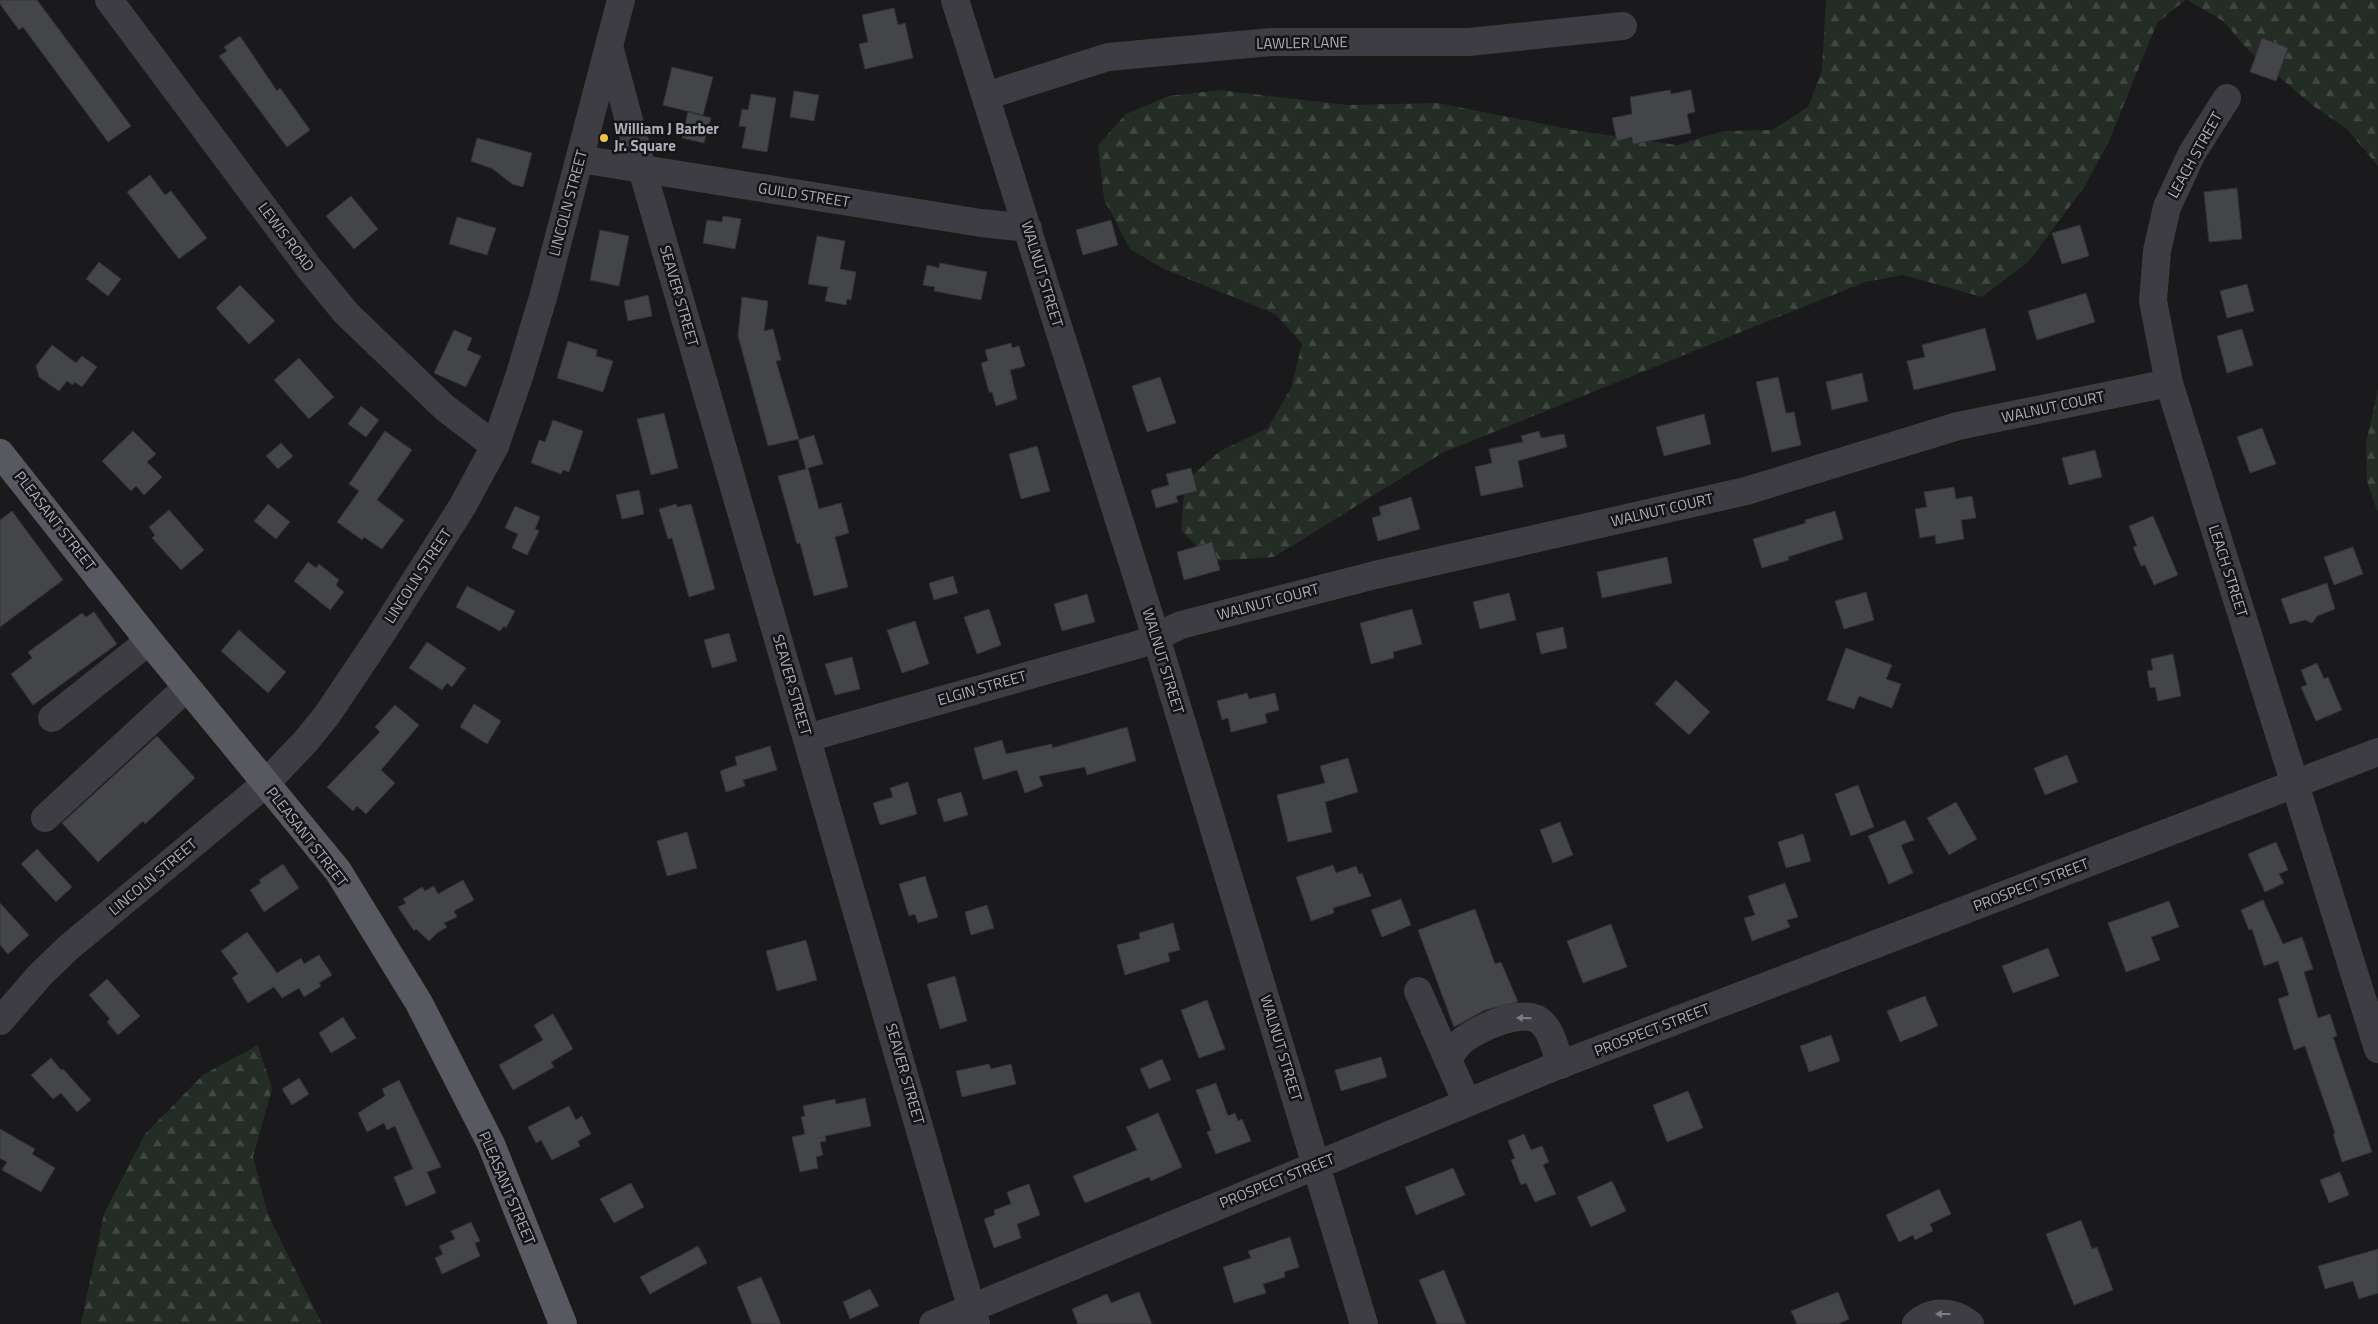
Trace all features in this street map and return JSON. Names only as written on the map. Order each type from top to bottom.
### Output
[{"type":"main road","name":"PLEASANT STREET","points":[[3,461],[186,688],[338,872],[419,1003],[491,1144],[563,1324]]},
{"type":"street","name":"LEWIS ROAD","points":[[109,0],[309,268],[346,313],[445,408],[495,446]]},
{"type":"street","name":"LINCOLN STREET","points":[[0,1021],[40,974],[68,948],[265,784],[306,741],[327,715],[425,568],[462,507],[495,446],[519,377],[544,294],[621,0]]},
{"type":"street","name":"WALNUT STREET","points":[[955,0],[1156,637],[1364,1324]]},
{"type":"street","name":"LAWLER LANE","points":[[986,96],[1108,57],[1272,42],[1469,42],[1623,26]]},
{"type":"street","name":"SEAVER STREET","points":[[609,46],[642,169],[974,1316]]},
{"type":"street","name":"LEACH STREET","points":[[2227,98],[2192,154],[2167,207],[2157,251],[2153,301],[2168,383],[2378,1049]]},
{"type":"street","name":"GUILD STREET","points":[[580,159],[980,223],[1028,228]]},
{"type":"street","name":"WALNUT COURT","points":[[1156,637],[1181,625],[1375,575],[1746,492],[1958,426],[2168,383]]},
{"type":"street","name":"ELGIN STREET","points":[[808,738],[1140,644],[1156,637]]},
{"type":"street","points":[[52,718],[149,641]]},
{"type":"street","points":[[45,818],[186,688]]},
{"type":"street","name":"PROSPECT STREET","points":[[933,1324],[974,1316],[1316,1164],[1561,1065],[2378,752]]},
{"type":"street","points":[[1418,991],[1467,1103]]},
{"type":"street","points":[[1448,1059],[1462,1041],[1473,1034],[1506,1019],[1524,1017],[1539,1020],[1545,1026],[1561,1065]]},
{"type":"street","points":[[1916,1324],[1929,1315],[1948,1313],[1956,1315],[1970,1324]]},
{"type":"green space","points":[[1826,0],[2185,0],[2157,23],[2109,141],[2085,186],[2029,261],[1982,297],[1903,275],[1865,282],[1442,453],[1274,557],[1211,561],[1181,530],[1185,482],[1220,451],[1268,428],[1291,388],[1302,344],[1275,314],[1164,269],[1130,249],[1104,199],[1098,145],[1126,114],[1169,96],[1220,90],[1347,105],[1438,103],[1579,131],[1677,145],[1724,131],[1772,130],[1808,107],[1822,70]]},
{"type":"green space","points":[[2187,0],[2378,0],[2378,166],[2347,129],[2312,105],[2249,51],[2223,21]]},
{"type":"green space","points":[[2378,389],[2378,513],[2367,482],[2366,443]]},
{"type":"green space","points":[[258,1045],[272,1089],[253,1157],[268,1215],[322,1324],[81,1324],[104,1214],[145,1134],[203,1075]]},
{"type":"building","points":[[0,0],[37,0],[131,126],[108,142],[23,27],[19,30],[0,4]]},
{"type":"building","points":[[894,8],[898,25],[905,23],[913,58],[865,69],[859,44],[868,42],[862,15]]},
{"type":"building","points":[[240,36],[277,91],[280,88],[310,130],[287,147],[219,56],[227,51],[224,47]]},
{"type":"building","points":[[2262,38],[2288,48],[2276,81],[2250,72]]},
{"type":"building","points":[[672,67],[713,77],[703,115],[663,105]]},
{"type":"building","points":[[1670,90],[1671,94],[1691,90],[1695,112],[1687,114],[1691,133],[1633,144],[1632,137],[1617,141],[1612,118],[1632,114],[1630,97]]},
{"type":"building","points":[[794,91],[819,95],[814,121],[790,117]]},
{"type":"building","points":[[751,94],[776,98],[767,152],[742,148],[746,127],[739,126],[742,109],[748,110]]},
{"type":"building","points":[[688,112],[711,118],[704,143],[682,138]]},
{"type":"building","points":[[477,138],[532,153],[523,187],[512,184],[493,169],[471,161]]},
{"type":"building","points":[[150,175],[165,195],[171,191],[207,238],[179,259],[127,192]]},
{"type":"building","points":[[2237,188],[2242,239],[2209,242],[2204,192]]},
{"type":"building","points":[[351,196],[378,229],[354,249],[326,216]]},
{"type":"building","points":[[723,216],[741,219],[735,249],[703,243],[707,220],[722,222]]},
{"type":"building","points":[[457,217],[496,228],[487,255],[449,244]]},
{"type":"building","points":[[1111,220],[1118,245],[1083,255],[1076,230]]},
{"type":"building","points":[[2080,225],[2089,256],[2062,264],[2052,233]]},
{"type":"building","points":[[600,230],[629,236],[619,286],[590,280]]},
{"type":"building","points":[[817,236],[845,241],[840,269],[856,272],[851,300],[847,299],[846,305],[825,301],[828,287],[808,284]]},
{"type":"building","points":[[99,262],[121,279],[108,296],[86,279]]},
{"type":"building","points":[[940,263],[987,272],[981,300],[934,291],[935,287],[923,285],[927,265],[939,268]]},
{"type":"building","points":[[2247,284],[2254,311],[2227,318],[2220,291]]},
{"type":"building","points":[[240,285],[275,321],[249,344],[216,308]]},
{"type":"building","points":[[2086,293],[2095,322],[2037,340],[2028,311]]},
{"type":"building","points":[[648,295],[652,316],[628,321],[624,301]]},
{"type":"building","points":[[742,297],[768,301],[764,331],[773,329],[781,360],[776,361],[799,439],[768,446],[738,336]]},
{"type":"building","points":[[1985,328],[1996,370],[1914,390],[1907,361],[1925,357],[1922,345]]},
{"type":"building","points":[[2242,329],[2253,365],[2227,373],[2217,336]]},
{"type":"building","points":[[454,330],[472,338],[467,350],[481,356],[466,387],[434,373]]},
{"type":"building","points":[[568,341],[597,350],[596,356],[613,361],[603,392],[557,378]]},
{"type":"building","points":[[1011,343],[1012,348],[1019,346],[1025,366],[1010,370],[1017,399],[996,406],[992,392],[989,392],[981,363],[988,361],[985,350]]},
{"type":"building","points":[[52,345],[76,363],[82,356],[97,367],[82,387],[75,382],[73,385],[67,381],[59,391],[39,377],[36,366]]},
{"type":"building","points":[[299,358],[334,397],[309,419],[274,380]]},
{"type":"building","points":[[1862,373],[1868,401],[1832,410],[1826,382]]},
{"type":"building","points":[[1160,377],[1176,423],[1147,432],[1132,386]]},
{"type":"building","points":[[1778,377],[1786,413],[1794,412],[1801,445],[1772,452],[1756,382]]},
{"type":"building","points":[[361,406],[379,420],[366,437],[348,424]]},
{"type":"building","points":[[664,413],[678,468],[651,475],[637,419]]},
{"type":"building","points":[[1704,414],[1711,444],[1664,456],[1656,427]]},
{"type":"building","points":[[553,420],[583,431],[569,472],[563,470],[561,474],[531,463],[539,440],[545,442]]},
{"type":"building","points":[[2262,428],[2276,464],[2250,473],[2237,437]]},
{"type":"building","points":[[133,431],[156,454],[147,462],[162,477],[144,495],[136,486],[131,491],[102,461]]},
{"type":"building","points":[[385,431],[412,450],[377,500],[404,520],[382,549],[364,537],[362,540],[337,522],[359,491],[349,484]]},
{"type":"building","points":[[1539,431],[1541,438],[1564,434],[1567,447],[1518,461],[1523,487],[1481,496],[1475,467],[1492,463],[1489,449],[1523,442],[1521,436]]},
{"type":"building","points":[[814,435],[823,464],[808,468],[819,509],[841,503],[849,533],[835,537],[848,587],[814,596],[800,543],[797,544],[778,476],[806,469],[798,440]]},
{"type":"building","points":[[281,443],[293,456],[278,469],[266,456]]},
{"type":"building","points":[[1037,446],[1050,491],[1021,499],[1009,454]]},
{"type":"building","points":[[2095,450],[2102,477],[2069,485],[2062,458]]},
{"type":"building","points":[[1191,468],[1197,491],[1176,496],[1178,502],[1156,508],[1151,490],[1169,485],[1166,474]]},
{"type":"building","points":[[1954,487],[1956,499],[1972,496],[1976,518],[1961,520],[1964,539],[1936,544],[1935,535],[1920,538],[1915,509],[1927,507],[1924,492]]},
{"type":"building","points":[[639,490],[644,514],[622,519],[616,495]]},
{"type":"building","points":[[1411,497],[1420,529],[1378,541],[1372,518],[1381,515],[1379,507]]},
{"type":"building","points":[[268,504],[290,522],[276,539],[254,521]]},
{"type":"building","points":[[676,504],[678,507],[691,504],[715,589],[689,597],[672,538],[668,539],[659,509]]},
{"type":"building","points":[[515,506],[540,517],[535,529],[539,531],[527,555],[512,548],[518,534],[505,528]]},
{"type":"building","points":[[169,510],[204,550],[181,570],[152,538],[155,535],[149,527]]},
{"type":"building","points":[[12,511],[63,580],[0,627],[0,520]]},
{"type":"building","points":[[1835,511],[1843,539],[1788,557],[1789,560],[1762,568],[1753,539],[1806,523],[1805,520]]},
{"type":"building","points":[[2153,516],[2178,575],[2154,585],[2145,565],[2141,566],[2133,547],[2137,546],[2129,526]]},
{"type":"building","points":[[1212,542],[1220,570],[1184,580],[1177,552]]},
{"type":"building","points":[[2353,547],[2363,574],[2334,585],[2324,557]]},
{"type":"building","points":[[1667,557],[1672,583],[1602,598],[1597,572]]},
{"type":"building","points":[[308,562],[316,568],[319,564],[339,580],[336,585],[344,592],[330,610],[294,581]]},
{"type":"building","points":[[953,576],[958,593],[934,600],[929,583]]},
{"type":"building","points":[[2327,583],[2335,609],[2317,616],[2312,623],[2305,620],[2290,624],[2281,599]]},
{"type":"building","points":[[467,586],[515,611],[506,628],[504,626],[500,631],[456,607]]},
{"type":"building","points":[[1866,592],[1874,620],[1844,629],[1835,601]]},
{"type":"building","points":[[1509,593],[1516,620],[1480,629],[1473,602]]},
{"type":"building","points":[[1087,594],[1095,622],[1062,631],[1054,604]]},
{"type":"building","points":[[989,609],[1001,645],[977,654],[964,617]]},
{"type":"building","points":[[1412,609],[1422,644],[1393,652],[1394,658],[1371,664],[1360,623]]},
{"type":"building","points":[[94,612],[117,644],[33,705],[11,674],[32,658],[28,652],[82,613],[86,617]]},
{"type":"building","points":[[915,621],[929,664],[902,673],[887,630]]},
{"type":"building","points":[[1563,627],[1567,648],[1541,654],[1536,633]]},
{"type":"building","points":[[239,630],[286,672],[268,693],[221,651]]},
{"type":"building","points":[[729,633],[737,661],[712,668],[704,640]]},
{"type":"building","points":[[427,642],[466,668],[452,687],[447,683],[442,690],[409,668]]},
{"type":"building","points":[[1846,648],[1892,665],[1886,679],[1901,684],[1892,708],[1859,696],[1854,709],[1827,700]]},
{"type":"building","points":[[2173,654],[2181,696],[2158,701],[2155,687],[2150,688],[2147,671],[2153,670],[2151,659]]},
{"type":"building","points":[[852,657],[860,689],[835,695],[825,664]]},
{"type":"building","points":[[2317,663],[2324,679],[2328,677],[2342,710],[2316,721],[2301,687],[2307,685],[2301,670]]},
{"type":"building","points":[[1676,680],[1710,712],[1689,735],[1655,704]]},
{"type":"building","points":[[1247,693],[1249,699],[1275,693],[1279,710],[1265,714],[1267,723],[1231,732],[1228,718],[1222,720],[1217,701]]},
{"type":"building","points":[[474,704],[501,721],[487,744],[460,727]]},
{"type":"building","points":[[395,705],[419,725],[381,770],[395,783],[366,814],[357,806],[353,811],[327,787],[380,732],[375,727]]},
{"type":"building","points":[[1127,727],[1136,761],[1087,775],[1085,767],[1039,776],[1043,786],[1025,793],[1017,770],[983,780],[974,748],[1002,740],[1006,754],[1052,744],[1052,748]]},
{"type":"building","points":[[157,736],[195,778],[145,824],[143,821],[98,862],[62,823]]},
{"type":"building","points":[[770,746],[777,770],[743,780],[745,786],[726,792],[720,771],[737,765],[735,757]]},
{"type":"building","points":[[2067,755],[2078,782],[2045,795],[2034,768]]},
{"type":"building","points":[[1348,758],[1358,792],[1325,802],[1332,832],[1288,842],[1277,795],[1325,783],[1320,766]]},
{"type":"building","points":[[908,782],[917,814],[880,825],[873,803],[893,797],[890,788]]},
{"type":"building","points":[[1858,785],[1874,827],[1851,836],[1835,794]]},
{"type":"building","points":[[961,792],[968,815],[944,822],[937,799]]},
{"type":"building","points":[[1956,802],[1977,839],[1949,855],[1927,818]]},
{"type":"building","points":[[1905,820],[1914,840],[1901,845],[1913,873],[1889,884],[1868,836]]},
{"type":"building","points":[[1560,822],[1573,855],[1553,863],[1540,830]]},
{"type":"building","points":[[687,832],[697,868],[667,876],[657,841]]},
{"type":"building","points":[[1803,834],[1811,861],[1786,868],[1778,842]]},
{"type":"building","points":[[2276,842],[2288,870],[2279,874],[2284,883],[2265,892],[2248,854]]},
{"type":"building","points":[[37,849],[72,887],[56,902],[21,864]]},
{"type":"building","points":[[283,864],[299,888],[264,912],[250,890],[261,883],[259,880]]},
{"type":"building","points":[[1333,865],[1336,873],[1356,866],[1359,874],[1362,873],[1371,896],[1333,908],[1334,913],[1311,921],[1296,877]]},
{"type":"building","points":[[925,876],[938,917],[918,923],[915,914],[909,916],[899,884]]},
{"type":"building","points":[[463,880],[474,900],[454,911],[457,917],[444,923],[447,927],[429,941],[416,929],[414,931],[398,907],[406,903],[403,899],[422,887],[425,891],[434,886],[438,894]]},
{"type":"building","points":[[1785,883],[1798,917],[1787,920],[1790,927],[1752,941],[1744,918],[1755,915],[1748,896]]},
{"type":"building","points":[[1401,899],[1411,925],[1382,937],[1371,910]]},
{"type":"building","points":[[2263,900],[2283,944],[2302,937],[2313,969],[2304,972],[2318,1018],[2330,1014],[2337,1036],[2333,1037],[2372,1152],[2342,1162],[2333,1134],[2335,1133],[2305,1046],[2294,1050],[2278,999],[2289,995],[2278,961],[2264,966],[2252,929],[2249,930],[2241,910]]},
{"type":"building","points":[[2169,901],[2179,927],[2151,937],[2160,960],[2126,972],[2108,923]]},
{"type":"building","points":[[0,903],[29,935],[8,954],[0,945]]},
{"type":"building","points":[[987,905],[994,928],[971,935],[965,912]]},
{"type":"building","points":[[1475,909],[1495,964],[1501,962],[1518,1002],[1485,1010],[1454,1027],[1418,930]]},
{"type":"building","points":[[1173,923],[1180,950],[1168,953],[1170,961],[1125,975],[1117,945],[1140,939],[1139,933]]},
{"type":"building","points":[[1611,924],[1627,967],[1583,983],[1567,941]]},
{"type":"building","points":[[247,932],[277,973],[301,958],[304,964],[319,955],[332,975],[319,983],[321,986],[304,997],[299,988],[282,998],[274,987],[248,1003],[232,978],[238,974],[221,951]]},
{"type":"building","points":[[806,940],[817,980],[777,991],[766,951]]},
{"type":"building","points":[[2048,948],[2059,976],[2013,993],[2002,966]]},
{"type":"building","points":[[955,976],[967,1021],[940,1029],[927,984]]},
{"type":"building","points":[[107,979],[140,1016],[118,1035],[107,1022],[110,1019],[89,995]]},
{"type":"building","points":[[1925,996],[1938,1026],[1900,1042],[1887,1011]]},
{"type":"building","points":[[1207,1000],[1225,1049],[1199,1058],[1181,1010]]},
{"type":"building","points":[[553,1014],[573,1049],[551,1062],[554,1067],[513,1090],[499,1065],[543,1040],[534,1025]]},
{"type":"building","points":[[343,1017],[356,1038],[331,1053],[319,1033]]},
{"type":"building","points":[[1831,1035],[1840,1061],[1809,1072],[1800,1046]]},
{"type":"building","points":[[1381,1057],[1387,1077],[1341,1091],[1335,1070]]},
{"type":"building","points":[[51,1058],[91,1100],[77,1112],[61,1093],[53,1099],[31,1075]]},
{"type":"building","points":[[1162,1059],[1171,1080],[1149,1089],[1140,1069]]},
{"type":"building","points":[[989,1064],[991,1069],[1011,1064],[1016,1084],[962,1097],[956,1071]]},
{"type":"building","points":[[299,1078],[309,1094],[292,1105],[282,1089]]},
{"type":"building","points":[[399,1080],[441,1167],[427,1172],[436,1193],[406,1206],[394,1177],[413,1169],[395,1126],[387,1130],[384,1123],[367,1132],[358,1113],[385,1096],[382,1089]]},
{"type":"building","points":[[1216,1083],[1228,1116],[1235,1113],[1238,1121],[1242,1119],[1251,1141],[1216,1154],[1207,1132],[1211,1130],[1196,1090]]},
{"type":"building","points":[[1688,1091],[1703,1128],[1667,1142],[1653,1105]]},
{"type":"building","points":[[865,1098],[871,1126],[825,1136],[826,1141],[820,1142],[823,1155],[816,1157],[818,1168],[800,1172],[792,1137],[805,1134],[801,1117],[805,1116],[803,1106],[835,1099],[836,1104]]},
{"type":"building","points":[[569,1106],[576,1120],[582,1116],[591,1134],[578,1141],[580,1146],[552,1160],[541,1140],[536,1143],[528,1127]]},
{"type":"building","points":[[1158,1113],[1182,1167],[1151,1181],[1149,1177],[1085,1203],[1073,1176],[1137,1150],[1126,1127]]},
{"type":"building","points":[[0,1129],[35,1149],[32,1154],[55,1168],[41,1192],[2,1170],[7,1162],[0,1158]]},
{"type":"building","points":[[1524,1134],[1531,1150],[1542,1146],[1549,1162],[1543,1165],[1556,1194],[1535,1202],[1526,1183],[1521,1185],[1511,1160],[1515,1158],[1508,1141]]},
{"type":"building","points":[[1453,1168],[1465,1195],[1416,1215],[1405,1187]]},
{"type":"building","points":[[2340,1172],[2349,1195],[2329,1203],[2320,1180]]},
{"type":"building","points":[[1612,1181],[1626,1211],[1591,1227],[1577,1197]]},
{"type":"building","points":[[631,1183],[644,1207],[614,1223],[600,1199]]},
{"type":"building","points":[[1029,1184],[1040,1215],[1017,1224],[1021,1238],[994,1248],[984,1219],[995,1215],[994,1210],[1011,1204],[1007,1192]]},
{"type":"building","points":[[1939,1189],[1951,1214],[1930,1224],[1933,1231],[1915,1240],[1913,1235],[1899,1242],[1886,1215]]},
{"type":"building","points":[[2081,1220],[2092,1249],[2097,1247],[2113,1290],[2074,1305],[2046,1234]]},
{"type":"building","points":[[471,1222],[480,1241],[475,1243],[480,1256],[442,1274],[435,1258],[443,1254],[439,1246],[455,1239],[451,1231]]},
{"type":"building","points":[[1290,1237],[1299,1267],[1284,1272],[1285,1277],[1263,1284],[1266,1293],[1234,1303],[1223,1267],[1251,1258],[1248,1251]]},
{"type":"building","points":[[698,1246],[707,1263],[650,1294],[640,1277]]},
{"type":"building","points":[[2378,1249],[2378,1293],[2359,1299],[2353,1281],[2325,1289],[2318,1266]]},
{"type":"building","points":[[1444,1270],[1466,1324],[1437,1324],[1419,1280]]},
{"type":"building","points":[[761,1277],[781,1324],[752,1324],[737,1287]]},
{"type":"building","points":[[870,1289],[879,1306],[850,1319],[843,1302]]},
{"type":"building","points":[[1139,1292],[1152,1324],[1078,1324],[1072,1309],[1107,1294],[1111,1303]]},
{"type":"building","points":[[1838,1292],[1849,1319],[1838,1324],[1797,1324],[1791,1311]]},
{"type":"place","name":"William J Barber Jr. Square","points":[[604,138]]}]
